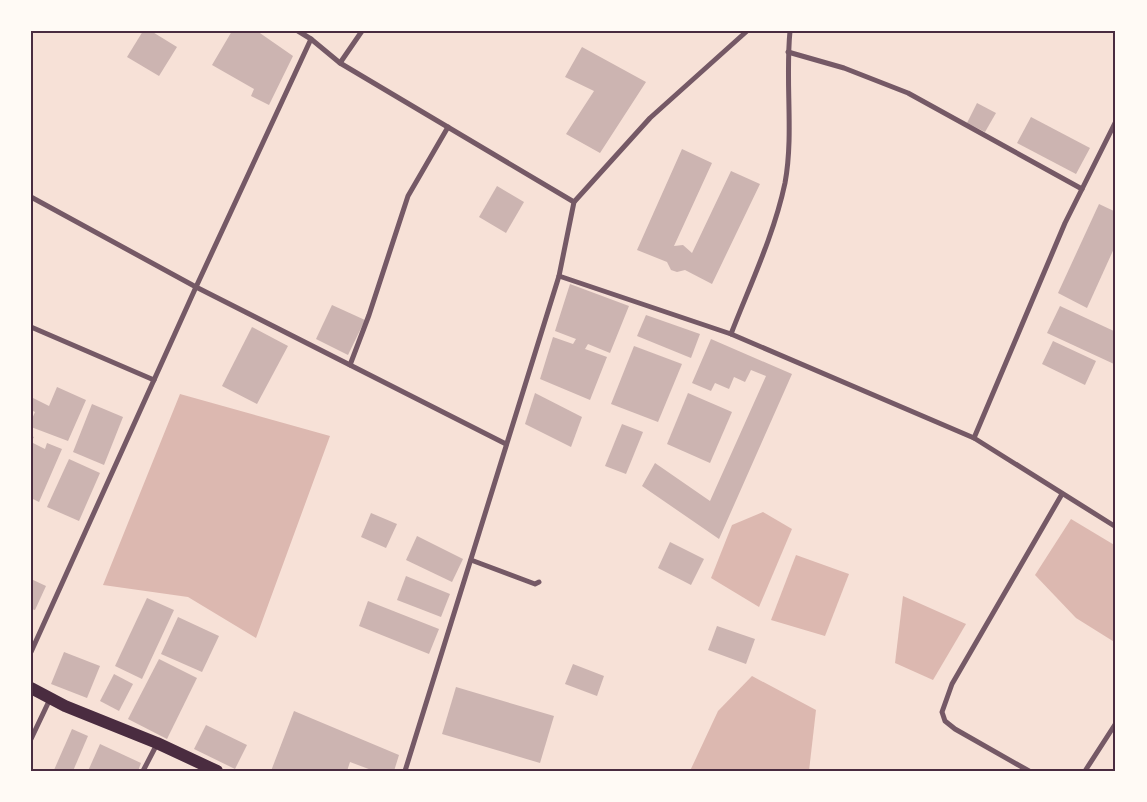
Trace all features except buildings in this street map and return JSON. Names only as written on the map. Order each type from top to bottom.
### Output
[{"type":"main road","points":[[31,688],[65,706],[157,743],[217,771]]},
{"type":"street","points":[[298,31],[311,39],[340,63],[574,202]]},
{"type":"street","points":[[340,63],[362,31]]},
{"type":"street","points":[[405,771],[558,276],[574,202],[650,118],[747,31]]},
{"type":"street","points":[[731,334],[775,221],[785,183],[789,151],[788,52],[790,31]]},
{"type":"street","points":[[31,652],[196,287],[311,39]]},
{"type":"street","points":[[788,52],[844,68],[908,93],[1082,189]]},
{"type":"street","points":[[974,438],[1065,223],[1116,121]]},
{"type":"street","points":[[350,365],[369,315],[408,196],[448,127]]},
{"type":"street","points":[[31,197],[196,287],[506,444]]},
{"type":"street","points":[[558,276],[731,334],[974,438],[1116,527]]},
{"type":"street","points":[[31,326],[154,380]]},
{"type":"street","points":[[1028,771],[955,730],[946,721],[942,712],[952,684],[1062,494]]},
{"type":"street","points":[[470,560],[523,581],[535,584],[539,582]]},
{"type":"street","points":[[31,740],[50,698]]},
{"type":"street","points":[[1086,771],[1116,723]]},
{"type":"street","points":[[143,771],[157,743]]},
{"type":"shaded area","points":[[180,394],[330,436],[256,638],[188,597],[103,585]]},
{"type":"shaded area","points":[[763,512],[792,529],[759,607],[711,578],[732,525]]},
{"type":"shaded area","points":[[1071,519],[1116,546],[1116,643],[1076,618],[1035,575]]},
{"type":"shaded area","points":[[796,555],[849,574],[825,636],[771,620]]},
{"type":"shaded area","points":[[903,596],[966,624],[933,680],[895,663]]},
{"type":"shaded area","points":[[752,676],[816,710],[809,771],[690,771],[718,711]]}]
